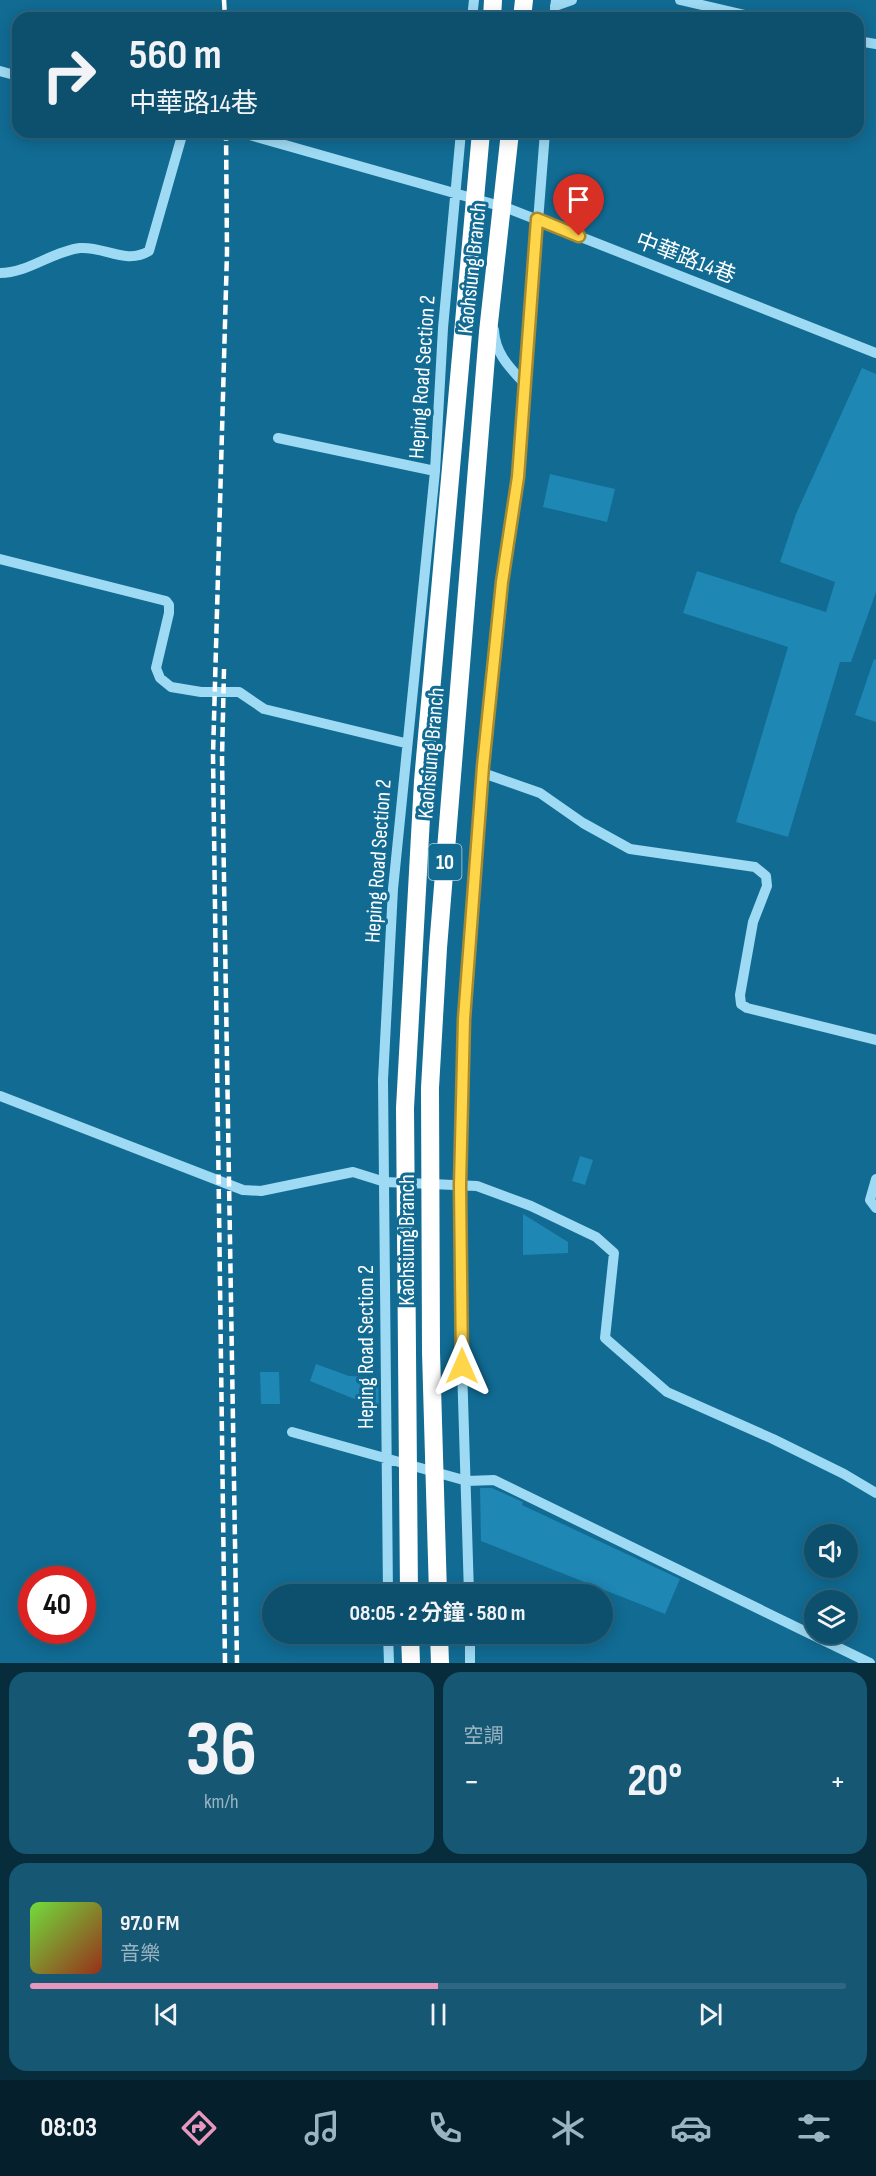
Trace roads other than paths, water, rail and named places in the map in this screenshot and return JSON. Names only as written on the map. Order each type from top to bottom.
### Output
[{"type":"highway","name":"Kaohsiung Branch","points":[[408,1584],[405,1108],[423,781],[480,138]]},
{"type":"highway","name":"Kaohsiung Branch","points":[[438,1584],[430,1352],[430,1088],[438,948],[487,344],[509,138]]},
{"type":"highway","points":[[410,1644],[411,1663]]},
{"type":"highway","points":[[439,1644],[440,1663]]},
{"type":"street","points":[[555,3],[572,0]]},
{"type":"street","points":[[680,0],[732,12]]},
{"type":"street","points":[[0,273],[15,271],[82,248],[126,257],[140,256],[149,251],[181,138]]},
{"type":"street","name":"中華路14巷","points":[[260,138],[507,208],[876,352]]},
{"type":"street","name":"Heping Road Section 2","points":[[387,1584],[384,1457],[383,1080],[393,889],[405,743],[435,471],[443,328],[461,138]]},
{"type":"street","points":[[469,1584],[462,1366],[460,1185],[464,1019],[483,773],[502,582],[518,477],[544,138]]},
{"type":"street","points":[[507,208],[493,284],[495,340],[502,359],[524,383]]},
{"type":"street","points":[[278,438],[435,471]]},
{"type":"street","points":[[0,559],[166,602],[169,605],[169,613],[156,668],[160,678],[171,687],[201,692],[239,692],[264,709],[405,743]]},
{"type":"street","points":[[483,773],[540,793],[592,828],[630,849],[644,853],[705,858],[761,870],[766,876],[767,886],[753,922],[740,995],[741,1004],[747,1008],[876,1040]]},
{"type":"street","points":[[0,1096],[243,1190],[261,1191],[353,1172],[385,1182],[477,1186],[531,1206],[596,1237],[614,1253],[605,1338],[667,1392],[773,1439],[844,1474],[876,1493]]},
{"type":"street","points":[[876,1179],[870,1200],[876,1208]]},
{"type":"street","points":[[292,1432],[467,1481],[494,1480],[870,1663]]},
{"type":"street","points":[[388,1644],[389,1663]]},
{"type":"street","points":[[470,1644],[470,1663]]},
{"type":"railway","points":[[224,0],[225,12]]},
{"type":"railway","points":[[225,1663],[213,755],[227,252],[226,138]]},
{"type":"railway","points":[[224,669],[222,758],[237,1663]]}]
